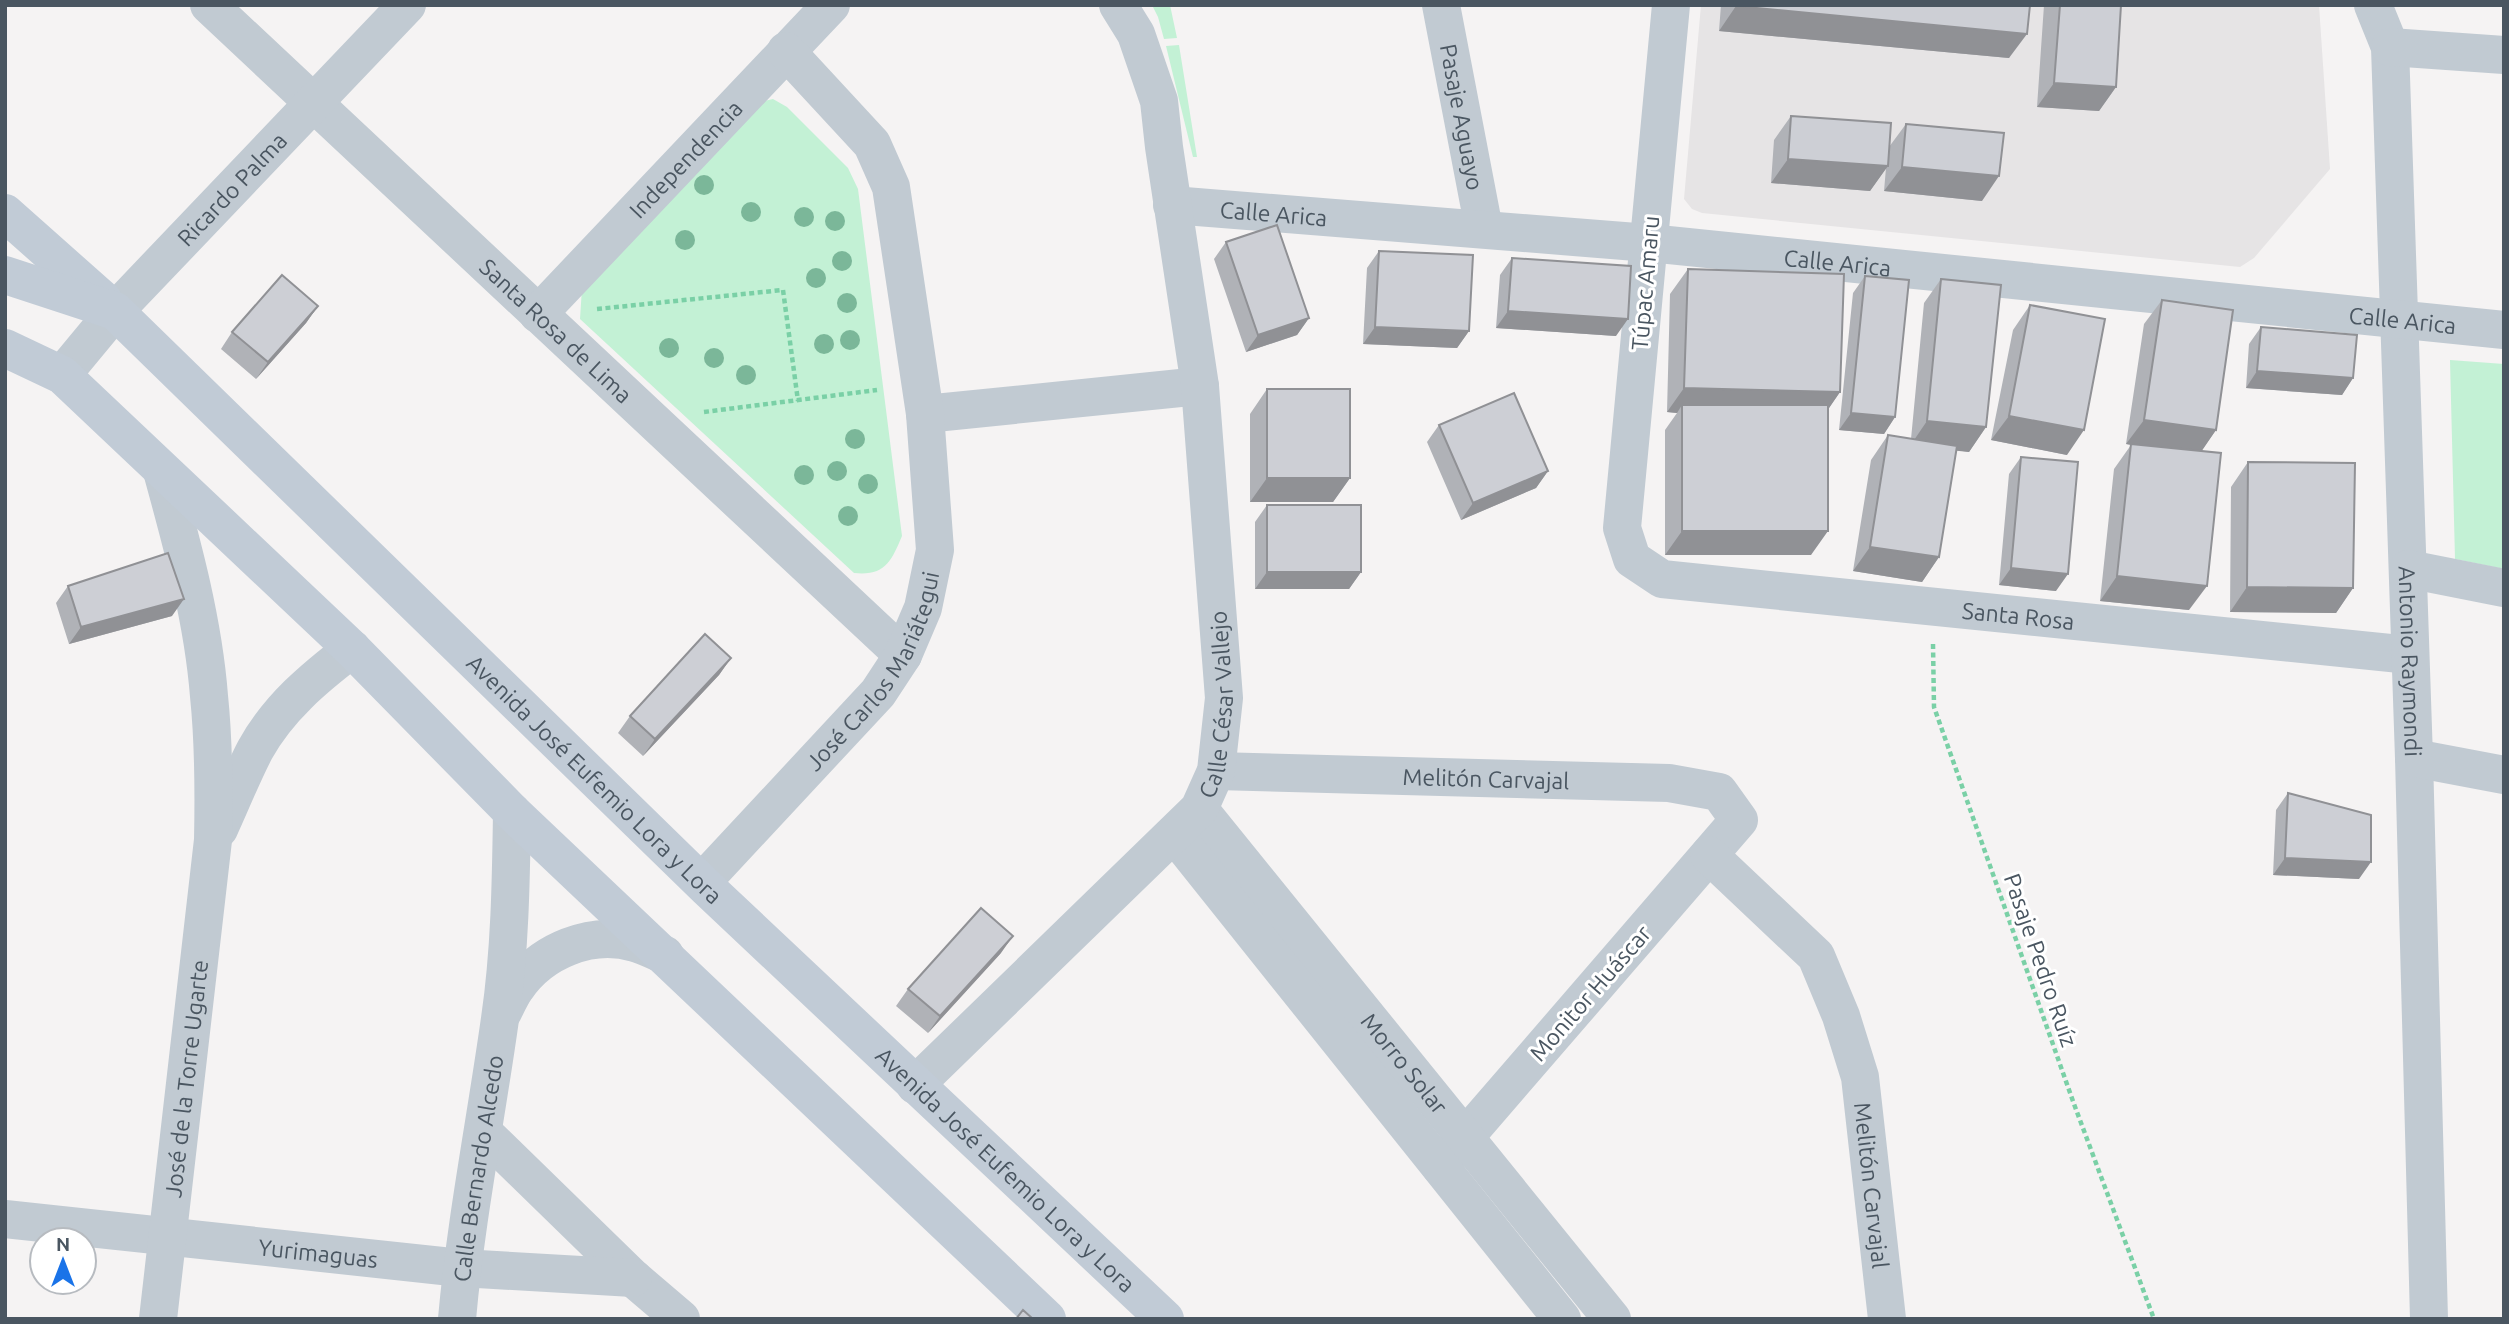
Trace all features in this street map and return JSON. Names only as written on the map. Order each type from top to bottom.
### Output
[{"type":"main road","points":[[5,213],[115,310]]},
{"type":"main road","name":"Avenida José Eufemio Lora y Lora","points":[[5,275],[115,310],[702,883],[1165,1319]]},
{"type":"main road","points":[[5,348],[62,375],[352,649],[512,812],[1047,1319]]},
{"type":"street","name":"Santa Rosa de Lima","points":[[209,5],[904,655]]},
{"type":"street","name":"Ricardo Palma","points":[[62,375],[115,310],[407,5]]},
{"type":"street","name":"Independencia","points":[[538,314],[831,5]]},
{"type":"street","name":"Calle César Vallejo","points":[[915,1085],[1187,821],[1216,771],[1224,698],[1200,386],[1159,101],[1136,34],[1118,5]]},
{"type":"street","name":"Pasaje Aguayo","points":[[1441,5],[1484,229]]},
{"type":"street","name":"Túpac Amaru","points":[[1632,559],[1622,528],[1671,5]]},
{"type":"street","name":"Antonio Raymondi","points":[[2373,5],[2390,47],[2414,758],[2429,1319]]},
{"type":"street","points":[[2390,47],[2504,55]]},
{"type":"street","name":"José Carlos Mariátegui","points":[[702,883],[878,692],[904,655],[923,608],[935,550],[925,414],[891,187],[872,144],[786,51]]},
{"type":"street","name":"Calle Arica","points":[[1172,205],[1649,243],[2504,330]]},
{"type":"street","points":[[925,414],[1200,386]]},
{"type":"street","name":"José de la Torre Ugarte","points":[[158,1319],[213,840],[214,767],[209,694],[199,622],[184,550],[162,471]]},
{"type":"street","name":"Santa Rosa","points":[[1632,559],[1662,579],[2410,655]]},
{"type":"street","points":[[2408,569],[2504,588]]},
{"type":"street","name":"José de la Torre Ugarte","points":[[213,840],[256,749],[281,711],[314,677],[352,649]]},
{"type":"street","points":[[2414,758],[2504,775]]},
{"type":"street","name":"Melitón Carvajal","points":[[1216,771],[1668,783],[1719,792],[1739,820]]},
{"type":"street","name":"Calle Bernardo Alcedo","points":[[457,1319],[461,1268],[500,1017],[507,949],[512,812]]},
{"type":"street","name":"Monitor Huáscar","points":[[1440,1166],[1739,820]]},
{"type":"street","name":"Morro Solar","points":[[1187,821],[1465,1137],[1612,1319]]},
{"type":"street","name":"Morro Solar","points":[[1187,821],[1440,1166],[1562,1319]]},
{"type":"street","name":"Melitón Carvajal","points":[[1709,855],[1816,956],[1841,1016],[1860,1077],[1887,1319]]},
{"type":"street","name":"Calle Bernardo Alcedo","points":[[500,1017],[516,987],[539,963],[568,946],[600,939],[634,942],[665,955]]},
{"type":"street","points":[[483,1132],[634,1278],[681,1319]]},
{"type":"street","name":"Yurimaguas","points":[[5,1219],[461,1268],[634,1278]]},
{"type":"path","points":[[593,309],[783,290],[798,401]]},
{"type":"path","points":[[692,414],[877,390]]},
{"type":"path","name":"Pasaje Pedro Ruíz","points":[[1933,605],[1934,707],[2074,1104],[2154,1319]]},
{"type":"shaded area","points":[[1701,5],[2319,5],[2330,169],[2254,258],[2240,267],[1702,213],[1692,209],[1684,199]]},
{"type":"green space","points":[[1152,5],[1170,5],[1177,38],[1164,39]]},
{"type":"green space","points":[[1179,45],[1197,157],[1193,157],[1166,46]]},
{"type":"green space","points":[[773,99],[787,107],[848,168],[858,189],[902,536],[886,565],[873,572],[854,573],[580,319],[582,288],[755,103]]},
{"type":"green space","points":[[2450,360],[2504,364],[2504,569],[2455,559]]},
{"type":"building","points":[[1736,5],[2030,5],[2027,34]]},
{"type":"building","points":[[2060,5],[2121,5],[2116,87],[2054,83]]},
{"type":"building","points":[[1791,116],[1891,123],[1888,166],[1788,159]]},
{"type":"building","points":[[1906,124],[2004,133],[1999,176],[1902,167]]},
{"type":"building","points":[[1277,225],[1309,318],[1258,335],[1226,242]]},
{"type":"building","points":[[1379,251],[1473,255],[1469,331],[1375,327]]},
{"type":"building","points":[[1512,258],[1631,266],[1628,319],[1508,311]]},
{"type":"building","points":[[1688,269],[1844,274],[1840,392],[1684,388]]},
{"type":"building","points":[[282,275],[318,306],[268,362],[232,332]]},
{"type":"building","points":[[1865,276],[1909,280],[1895,417],[1851,413]]},
{"type":"building","points":[[1941,279],[2001,285],[1986,427],[1927,421]]},
{"type":"building","points":[[2162,300],[2233,310],[2216,430],[2144,420]]},
{"type":"building","points":[[2030,305],[2105,319],[2084,430],[2009,416]]},
{"type":"building","points":[[2261,327],[2357,335],[2353,378],[2257,371]]},
{"type":"building","points":[[1267,389],[1350,389],[1350,478],[1267,478]]},
{"type":"building","points":[[1514,393],[1548,471],[1473,503],[1439,425]]},
{"type":"building","points":[[1682,405],[1828,405],[1828,531],[1682,531]]},
{"type":"building","points":[[1888,435],[1957,446],[1939,557],[1870,547]]},
{"type":"building","points":[[2131,444],[2221,453],[2207,586],[2117,576]]},
{"type":"building","points":[[2021,457],[2078,462],[2068,574],[2011,568]]},
{"type":"building","points":[[2248,462],[2355,463],[2353,588],[2247,587]]},
{"type":"building","points":[[1267,505],[1361,505],[1361,572],[1267,572]]},
{"type":"building","points":[[168,553],[184,599],[81,627],[68,586]]},
{"type":"building","points":[[705,634],[731,658],[655,739],[630,716]]},
{"type":"building","points":[[2288,793],[2371,815],[2371,862],[2285,858]]},
{"type":"building","points":[[981,908],[1013,936],[940,1016],[908,989]]},
{"type":"building","points":[[1023,1310],[1033,1319],[1016,1319]]}]
